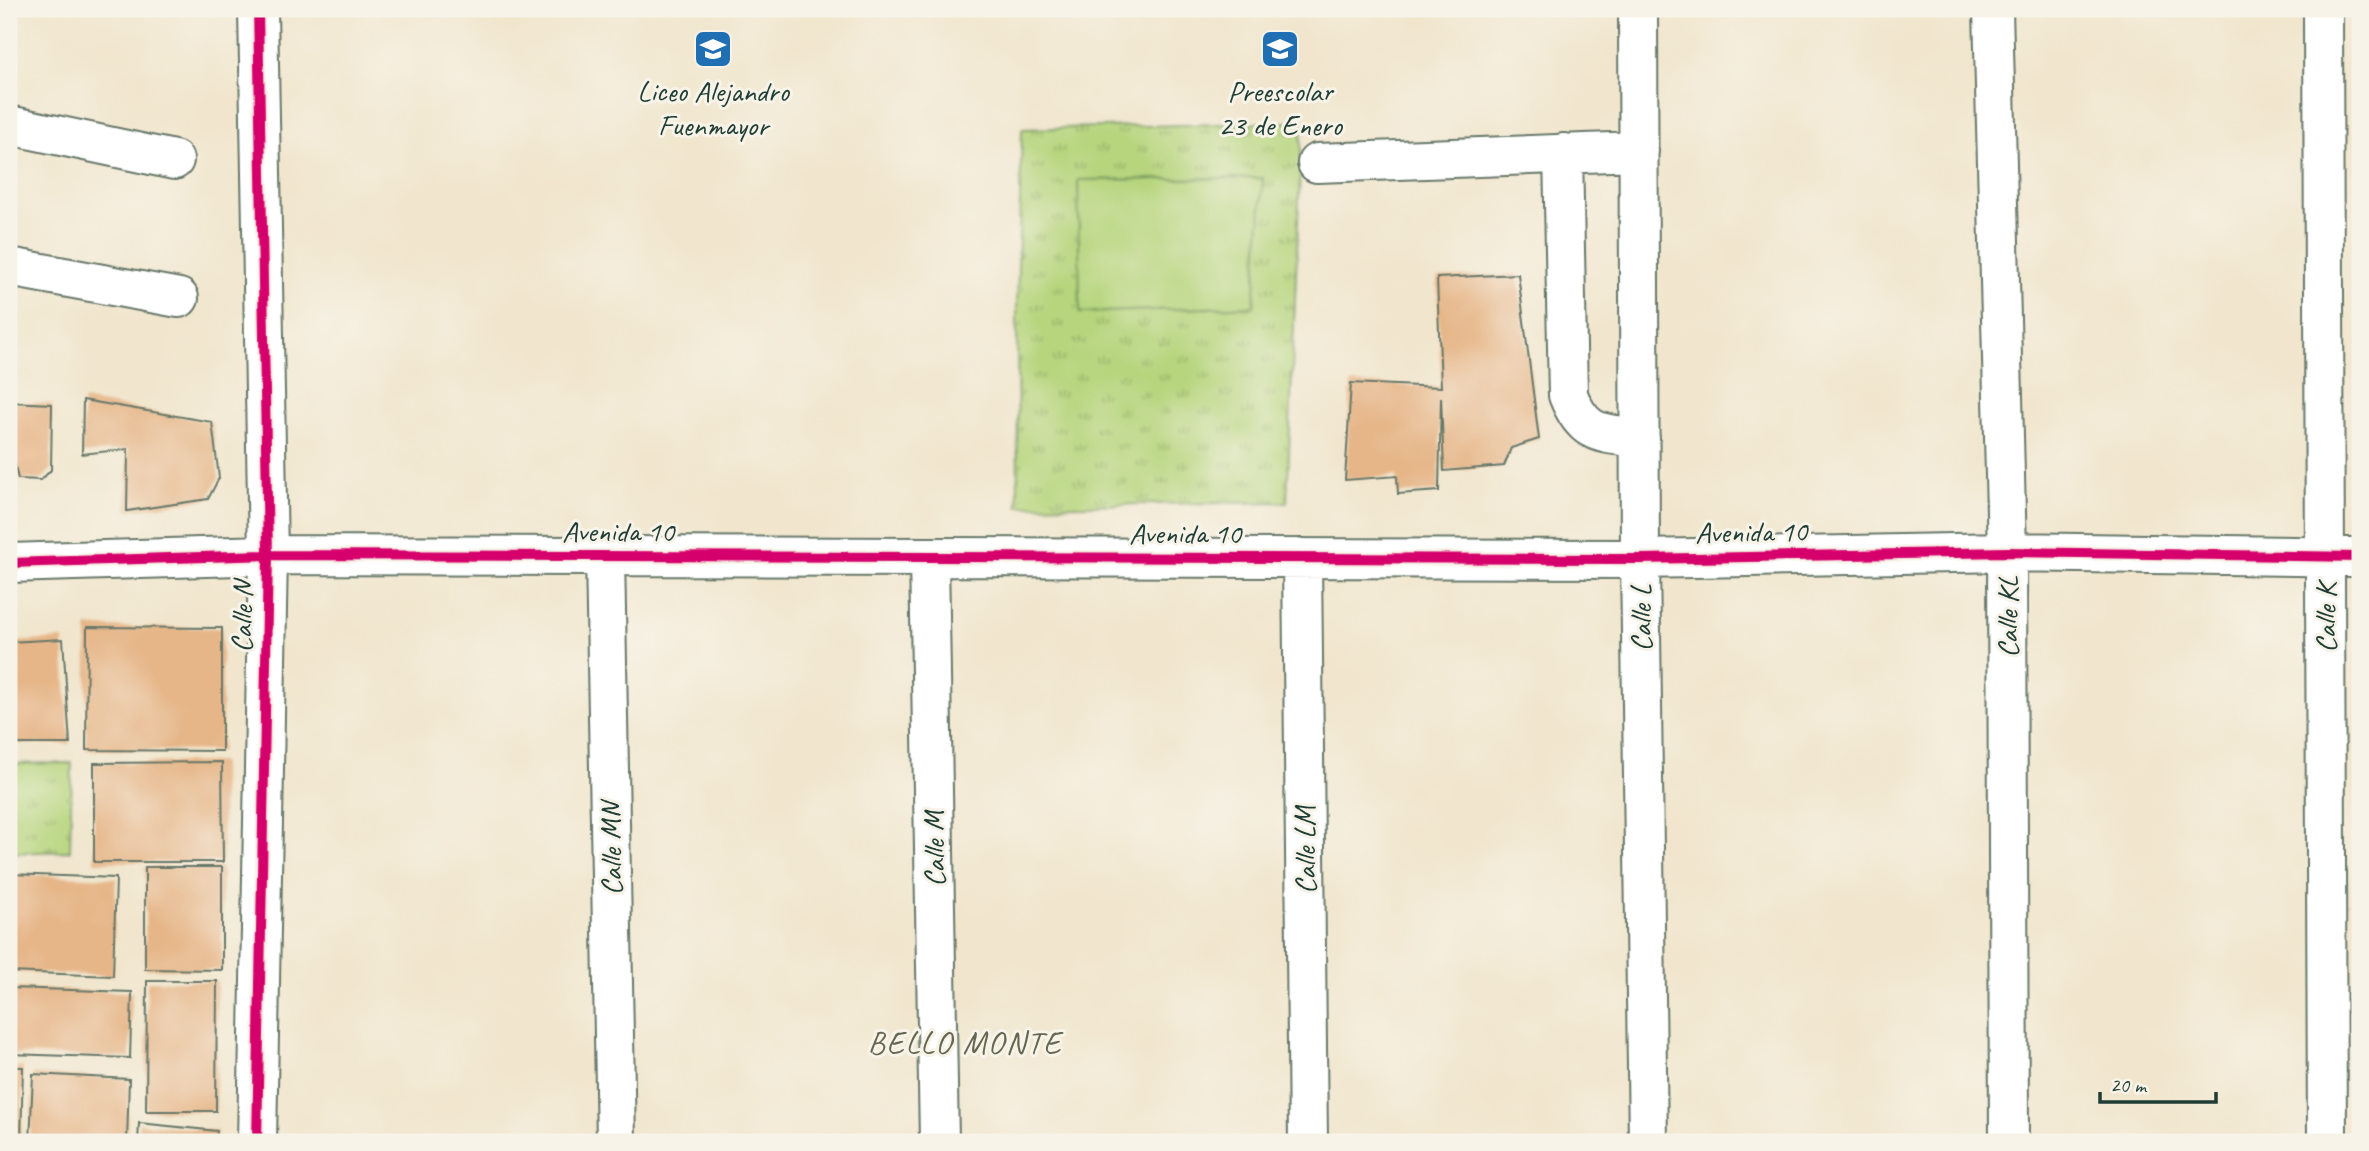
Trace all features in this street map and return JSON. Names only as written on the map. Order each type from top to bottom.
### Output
[{"type":"street","name":"Calle N","points":[[257,1142],[268,555],[258,9]]},
{"type":"street","name":"Calle L","points":[[1638,9],[1640,559],[1648,1142]]},
{"type":"street","name":"Calle KL","points":[[1993,9],[2007,552],[2009,1142]]},
{"type":"street","name":"Calle K","points":[[2323,9],[2342,557],[2327,1142]]},
{"type":"street","points":[[9,125],[174,160]]},
{"type":"street","points":[[1317,163],[1639,150]]},
{"type":"street","points":[[1563,153],[1568,394],[1576,414],[1587,426],[1605,433],[1640,438]]},
{"type":"street","points":[[9,267],[179,298]]},
{"type":"street","name":"Avenida 10","points":[[9,563],[268,555],[1640,559],[2007,552],[2342,557]]},
{"type":"street","name":"Calle MN","points":[[605,556],[616,1142]]},
{"type":"street","name":"Calle M","points":[[929,557],[939,1142]]},
{"type":"street","name":"Calle LM","points":[[1302,558],[1308,1142]]},
{"type":"green space","points":[[1302,122],[1287,502],[1018,506],[1017,305],[1022,129]]},
{"type":"green space","points":[[1263,178],[1254,306],[1080,313],[1078,180]]},
{"type":"green space","points":[[72,763],[70,851],[9,853],[9,764]]},
{"type":"building","points":[[1518,274],[1539,439],[1511,448],[1504,466],[1444,471],[1441,397],[1439,491],[1398,494],[1397,476],[1345,480],[1351,383],[1441,387],[1437,278]]},
{"type":"building","points":[[83,400],[212,422],[219,478],[208,499],[127,511],[128,449],[82,454]]},
{"type":"building","points":[[9,402],[52,404],[51,470],[41,480],[18,479],[9,444]]},
{"type":"building","points":[[87,627],[222,628],[222,751],[86,750]]},
{"type":"building","points":[[63,639],[70,744],[9,744],[9,642]]},
{"type":"building","points":[[222,762],[223,862],[94,862],[94,763]]},
{"type":"building","points":[[145,867],[222,867],[222,970],[145,969]]},
{"type":"building","points":[[9,874],[116,878],[113,976],[9,972]]},
{"type":"building","points":[[147,981],[217,981],[216,1111],[146,1111]]},
{"type":"building","points":[[9,988],[132,992],[130,1058],[9,1054]]},
{"type":"building","points":[[9,1067],[23,1067],[21,1142],[9,1142]]},
{"type":"building","points":[[33,1074],[129,1079],[127,1142],[30,1142]]},
{"type":"building","points":[[139,1123],[217,1131],[215,1142],[138,1142]]},
{"type":"cycle path","points":[[257,1142],[268,555],[258,9]]},
{"type":"cycle path","points":[[9,563],[268,555],[1640,559],[2007,552],[2360,557]]},
{"type":"place","name":"Liceo Alejandro Fuenmayor","points":[[713,49]]},
{"type":"place","name":"Preescolar 23 de Enero","points":[[1280,49]]},
{"type":"district","name":"BELLO MONTE","points":[[965,1042]]}]
